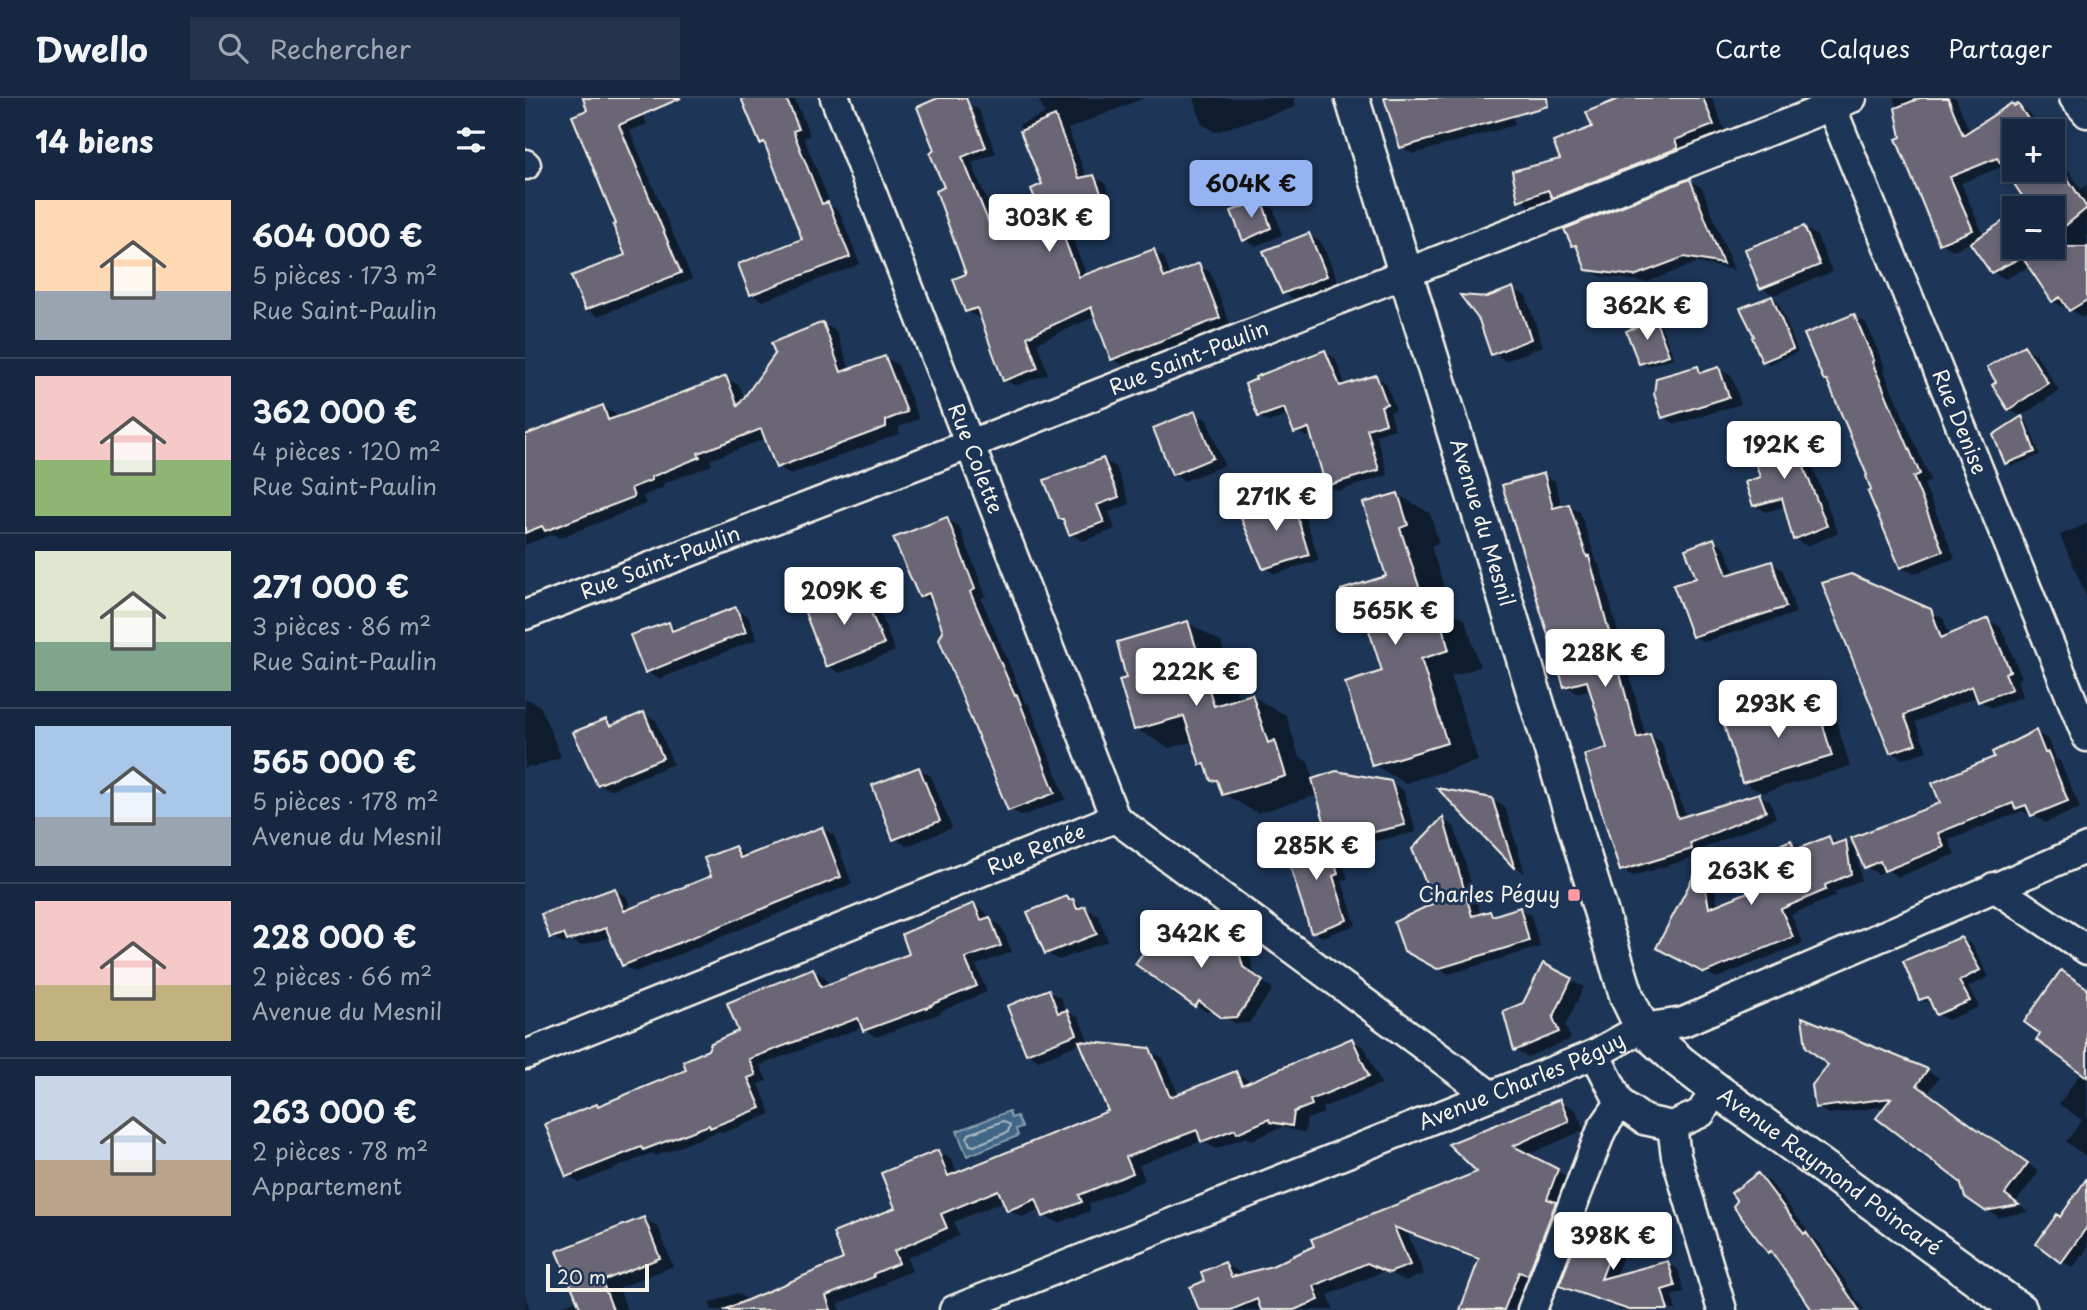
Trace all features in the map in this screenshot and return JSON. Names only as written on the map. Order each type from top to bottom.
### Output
[{"type":"street","name":"Rue Colette","points":[[835,98],[1115,818]]},
{"type":"street","name":"Avenue du Mesnil","points":[[1352,98],[1627,997],[1642,1028]]},
{"type":"street","points":[[2074,98],[2087,113]]},
{"type":"street","name":"Rue Saint-Paulin","points":[[525,615],[968,445],[1841,102]]},
{"type":"street","name":"Rue Denise","points":[[1841,102],[2087,737]]},
{"type":"street","name":"Rue Renée","points":[[525,1055],[1115,818],[1490,1095]]},
{"type":"street","name":"Avenue Charles Péguy","points":[[954,1310],[1595,1054],[1642,1028],[1683,1022],[2087,848]]},
{"type":"street","points":[[1994,887],[2087,950]]},
{"type":"street","name":"Avenue Raymond Poincaré","points":[[1642,1028],[1715,1089],[2020,1310]]},
{"type":"street","points":[[1595,1054],[1620,1103],[1644,1120],[1672,1126],[1701,1112],[1715,1089]]},
{"type":"street","points":[[1532,1310],[1602,1129],[1620,1103]]},
{"type":"street","points":[[1672,1126],[1676,1156],[1722,1310]]},
{"type":"water","points":[[1009,1111],[1011,1118],[1017,1116],[1022,1127],[1016,1129],[1018,1136],[967,1156],[957,1131]]},
{"type":"building","points":[[583,98],[681,98],[619,125],[681,273],[585,310],[571,276],[625,255],[613,225],[616,224],[572,116],[587,110]]},
{"type":"building","points":[[741,98],[786,98],[799,129],[793,131],[822,204],[828,202],[850,257],[750,295],[738,264],[802,239],[764,142],[760,144]]},
{"type":"building","points":[[938,98],[966,98],[986,147],[962,157],[991,228],[1040,211],[1031,189],[1042,184],[1020,131],[1055,116],[1079,178],[1094,175],[1103,198],[1056,217],[1079,277],[1154,249],[1164,278],[1199,263],[1220,318],[1111,360],[1091,307],[1027,337],[1038,368],[1003,381],[977,308],[965,312],[953,279],[966,274],[936,191],[944,187],[930,154],[934,150],[917,107]]},
{"type":"building","points":[[1384,98],[1547,98],[1548,106],[1400,148]]},
{"type":"building","points":[[1621,98],[1703,98],[1714,125],[1675,140],[1678,148],[1552,198],[1548,190],[1518,201],[1512,171],[1560,159],[1553,142],[1592,127],[1586,112]]},
{"type":"building","points":[[1920,98],[1948,98],[1963,135],[2012,103],[2014,106],[2018,104],[2028,119],[2002,119],[2002,166],[1997,158],[1950,177],[1973,230],[1939,244],[1896,139],[1901,137],[1895,108]]},
{"type":"building","points":[[2065,174],[2087,208],[2065,226],[2065,196],[2022,196],[2013,182],[2065,182]]},
{"type":"building","points":[[1690,179],[1723,264],[1684,257],[1634,276],[1586,270],[1576,245],[1572,246],[1564,229]]},
{"type":"building","points":[[1262,200],[1271,228],[1243,241],[1231,211]]},
{"type":"building","points":[[2002,222],[2002,259],[2018,259],[1991,273],[1970,243]]},
{"type":"building","points":[[1804,226],[1820,265],[1760,289],[1745,249]]},
{"type":"building","points":[[1309,233],[1327,276],[1282,294],[1263,251]]},
{"type":"building","points":[[2065,247],[2087,247],[2087,300],[2069,311],[2060,297],[2052,302],[2023,259],[2065,259]]},
{"type":"building","points":[[1513,287],[1531,339],[1491,355],[1479,320],[1460,295],[1487,297]]},
{"type":"building","points":[[1772,296],[1793,349],[1762,362],[1752,337],[1754,336],[1740,308]]},
{"type":"building","points":[[1854,314],[1920,474],[1913,477],[1943,551],[1900,568],[1868,492],[1871,490],[1867,475],[1827,380],[1824,381],[1804,334]]},
{"type":"building","points":[[1655,319],[1669,355],[1639,364],[1626,331]]},
{"type":"building","points":[[823,322],[841,372],[885,356],[907,412],[886,420],[886,427],[776,468],[761,429],[698,453],[700,457],[651,477],[652,480],[631,488],[634,497],[545,531],[542,526],[525,533],[525,435],[603,405],[608,420],[726,376],[738,406],[775,354],[771,343]]},
{"type":"building","points":[[2024,345],[2048,383],[2008,410],[1992,385],[1996,382],[1987,367]]},
{"type":"building","points":[[1325,350],[1340,386],[1376,375],[1387,404],[1381,406],[1386,423],[1367,429],[1379,470],[1326,486],[1309,428],[1294,433],[1284,408],[1258,417],[1245,384],[1256,379],[1255,377]]},
{"type":"building","points":[[1698,366],[1700,373],[1719,367],[1729,397],[1662,418],[1654,394],[1656,378]]},
{"type":"building","points":[[1195,411],[1213,458],[1172,475],[1153,428]]},
{"type":"building","points":[[2022,416],[2035,452],[2005,464],[1993,435]]},
{"type":"building","points":[[1787,424],[1827,526],[1793,540],[1782,498],[1753,506],[1745,482],[1760,477],[1747,437]]},
{"type":"building","points":[[1103,458],[1119,497],[1097,505],[1104,522],[1069,535],[1063,519],[1059,519],[1044,480]]},
{"type":"building","points":[[1544,473],[1553,508],[1569,504],[1587,557],[1589,556],[1637,738],[1650,734],[1678,818],[1759,793],[1766,811],[1690,843],[1692,849],[1620,871],[1584,755],[1607,748],[1587,681],[1564,687],[1502,485]]},
{"type":"building","points":[[1398,493],[1408,525],[1400,528],[1424,602],[1434,600],[1449,650],[1421,659],[1447,743],[1372,766],[1345,683],[1382,671],[1366,621],[1352,625],[1341,590],[1386,576],[1363,503]]},
{"type":"building","points":[[1291,496],[1309,555],[1263,569],[1240,516]]},
{"type":"building","points":[[947,517],[975,589],[970,592],[1015,696],[1017,695],[1055,793],[1008,811],[939,639],[943,631],[929,593],[919,597],[893,538]]},
{"type":"building","points":[[1714,538],[1727,575],[1772,561],[1786,607],[1692,637],[1673,585],[1696,578],[1685,549]]},
{"type":"building","points":[[1851,574],[1931,609],[1941,638],[1988,618],[2010,671],[2005,673],[2012,689],[1978,702],[1972,686],[1904,715],[1916,744],[1890,753],[1822,583]]},
{"type":"building","points":[[861,588],[884,644],[826,667],[804,610]]},
{"type":"building","points":[[736,607],[746,632],[645,673],[630,635],[669,622],[672,631]]},
{"type":"building","points":[[1188,621],[1214,706],[1252,694],[1268,743],[1275,740],[1286,776],[1222,795],[1217,780],[1211,781],[1205,764],[1200,765],[1184,716],[1134,730],[1119,680],[1126,678],[1117,642]]},
{"type":"building","points":[[1815,698],[1832,756],[1742,783],[1724,725]]},
{"type":"building","points":[[644,712],[663,758],[597,785],[573,732],[606,719],[610,726]]},
{"type":"building","points":[[2036,730],[2068,801],[2031,816],[2026,805],[2015,809],[2013,803],[1938,833],[1944,847],[1884,871],[1880,861],[1864,868],[1851,838],[1940,803],[1932,783],[1994,757],[1992,752]]},
{"type":"building","points":[[919,767],[940,821],[893,840],[872,785]]},
{"type":"building","points":[[1336,771],[1391,781],[1405,825],[1330,842],[1312,779]]},
{"type":"building","points":[[1437,788],[1492,798],[1515,869]]},
{"type":"building","points":[[1443,817],[1472,916],[1490,911],[1492,916],[1520,907],[1529,941],[1437,969],[1404,951],[1394,922],[1434,903],[1412,849]]},
{"type":"building","points":[[822,827],[841,877],[622,966],[606,928],[567,941],[564,934],[550,938],[541,914],[615,888],[624,911],[711,876],[704,858],[735,846],[740,858]]},
{"type":"building","points":[[1326,834],[1338,874],[1333,876],[1347,920],[1311,933],[1284,847]]},
{"type":"building","points":[[1829,836],[1832,845],[1846,840],[1851,874],[1825,885],[1826,890],[1781,909],[1793,937],[1704,973],[1656,948],[1701,862],[1709,908],[1770,883],[1758,854],[1791,840],[1795,850]]},
{"type":"building","points":[[1067,896],[1069,900],[1073,899],[1077,909],[1085,906],[1097,934],[1045,954],[1027,912]]},
{"type":"building","points":[[974,903],[981,920],[990,917],[1001,946],[965,958],[977,986],[863,1031],[858,1018],[749,1059],[756,1075],[748,1078],[761,1108],[643,1150],[641,1147],[566,1177],[545,1124],[597,1104],[598,1106],[686,1070],[683,1061],[708,1050],[711,1043],[738,1031],[727,1003],[813,968],[821,987],[909,954],[902,934]]},
{"type":"building","points":[[1168,919],[1212,951],[1232,925],[1243,967],[1263,981],[1237,1017],[1222,1018],[1199,1001],[1195,1007],[1135,964]]},
{"type":"building","points":[[1961,937],[1980,970],[1959,981],[1970,1001],[1936,1015],[1928,997],[1919,1000],[1903,961]]},
{"type":"building","points":[[1543,963],[1572,978],[1553,1018],[1559,1032],[1514,1051],[1503,1011],[1523,1003]]},
{"type":"building","points":[[2061,970],[2087,988],[2087,1077],[2036,1040],[2040,1034],[2024,1022]]},
{"type":"building","points":[[1049,989],[1058,1013],[1067,1010],[1077,1034],[1026,1054],[1007,1006]]},
{"type":"building","points":[[1802,1017],[1928,1069],[1917,1085],[2028,1163],[2005,1194],[2019,1205],[1985,1211],[1965,1197],[1960,1182],[1876,1118],[1891,1098],[1815,1108],[1812,1085],[1828,1065],[1806,1047]]},
{"type":"building","points":[[1352,1038],[1369,1076],[1310,1100],[1312,1105],[1294,1112],[1292,1126],[1270,1122],[1269,1119],[1237,1133],[1235,1129],[1201,1142],[1197,1130],[1126,1157],[1133,1173],[1079,1195],[1082,1202],[1043,1217],[1036,1199],[1007,1211],[998,1190],[941,1214],[947,1228],[894,1251],[899,1263],[873,1274],[874,1277],[826,1296],[831,1310],[724,1310],[843,1259],[833,1233],[895,1208],[881,1173],[938,1150],[948,1176],[1108,1111],[1079,1041],[1150,1048],[1170,1097],[1236,1071],[1242,1085]]},
{"type":"building","points":[[1560,1099],[1569,1121],[1513,1146],[1558,1169],[1547,1199],[1556,1202],[1528,1275],[1519,1272],[1504,1310],[1460,1310],[1479,1259],[1394,1227],[1410,1265],[1389,1273],[1367,1263],[1314,1286],[1319,1300],[1294,1310],[1261,1310],[1257,1299],[1231,1310],[1199,1310],[1190,1287],[1204,1281],[1201,1272],[1225,1262],[1231,1277],[1272,1266],[1314,1246],[1311,1239],[1477,1172],[1448,1144]]},
{"type":"building","points":[[1758,1173],[1804,1234],[1806,1232],[1859,1310],[1812,1310],[1771,1251],[1768,1253],[1733,1206],[1737,1201],[1731,1193]]},
{"type":"building","points":[[2087,1178],[2087,1227],[2061,1263],[2036,1244],[2057,1214],[2060,1217]]},
{"type":"building","points":[[1586,1215],[1620,1229],[1601,1279],[1668,1261],[1675,1286],[1662,1290],[1668,1310],[1629,1310],[1559,1286]]},
{"type":"building","points":[[644,1217],[660,1258],[602,1281],[613,1310],[581,1310],[557,1251]]},
{"type":"place","name":"Charles Péguy","points":[[1574,895]]}]
